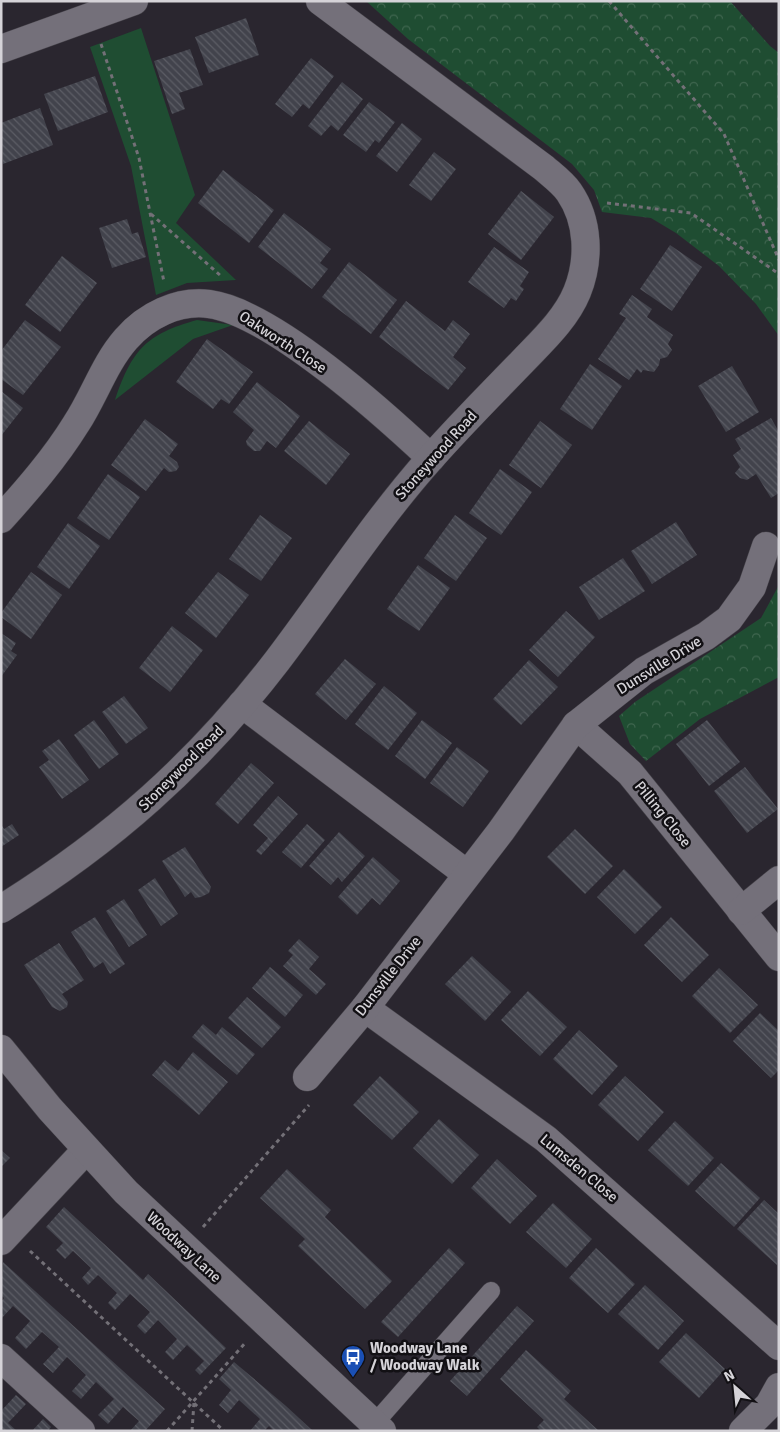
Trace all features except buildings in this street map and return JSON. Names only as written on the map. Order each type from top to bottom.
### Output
[{"type":"street","points":[[1,48],[134,1]]},
{"type":"street","name":"Stoneywood Road","points":[[1,909],[88,851],[135,814],[178,774],[242,704],[276,662],[400,494],[431,458],[551,332],[577,292],[585,265],[586,237],[579,210],[568,191],[544,168],[320,1]]},
{"type":"street","name":"Oakworth Close","points":[[1,519],[23,496],[75,425],[110,362],[125,340],[144,321],[170,309],[188,304],[208,304],[240,313],[297,348],[353,390],[431,458]]},
{"type":"street","name":"Dunsville Drive","points":[[307,1077],[365,1008],[501,831],[576,725],[644,671],[706,636],[729,619],[752,587],[766,546]]},
{"type":"street","points":[[242,704],[467,874]]},
{"type":"street","name":"Pilling Close","points":[[576,725],[630,773],[779,957]]},
{"type":"street","points":[[741,911],[779,880]]},
{"type":"street","name":"Lumsden Close","points":[[365,1008],[546,1139],[779,1346]]},
{"type":"street","name":"Woodway Lane","points":[[1,1049],[16,1070],[86,1150],[185,1248],[378,1427]]},
{"type":"street","points":[[5,1236],[86,1150]]},
{"type":"street","points":[[1,1358],[81,1431]]},
{"type":"street","points":[[743,1431],[769,1405],[779,1387]]},
{"type":"lane","points":[[378,1427],[491,1291]]},
{"type":"path","points":[[609,1],[724,134],[779,260]]},
{"type":"path","points":[[92,16],[139,158],[170,309]]},
{"type":"path","points":[[579,210],[598,202],[691,213],[779,274]]},
{"type":"path","points":[[150,214],[231,284],[220,307]]},
{"type":"path","points":[[185,1248],[314,1099],[307,1077]]},
{"type":"path","points":[[5,1236],[194,1401],[224,1431]]},
{"type":"path","points":[[167,1431],[264,1321]]},
{"type":"path","points":[[192,1431],[194,1401]]},
{"type":"green space","points":[[366,1],[730,1],[770,46],[779,53],[779,336],[756,304],[719,266],[676,233],[651,218],[602,212],[594,190],[572,164],[408,39]]},
{"type":"green space","points":[[141,28],[195,195],[176,223],[236,280],[187,283],[156,295],[131,166],[90,47]]},
{"type":"green space","points":[[197,320],[233,325],[193,339],[115,400],[128,368],[143,346],[165,331]]},
{"type":"green space","points":[[779,585],[779,677],[700,719],[646,761],[630,744],[619,716],[635,702],[761,618]]},
{"type":"place","name":"Woodway Lane / Woodway Walk","points":[[353,1378]]}]
